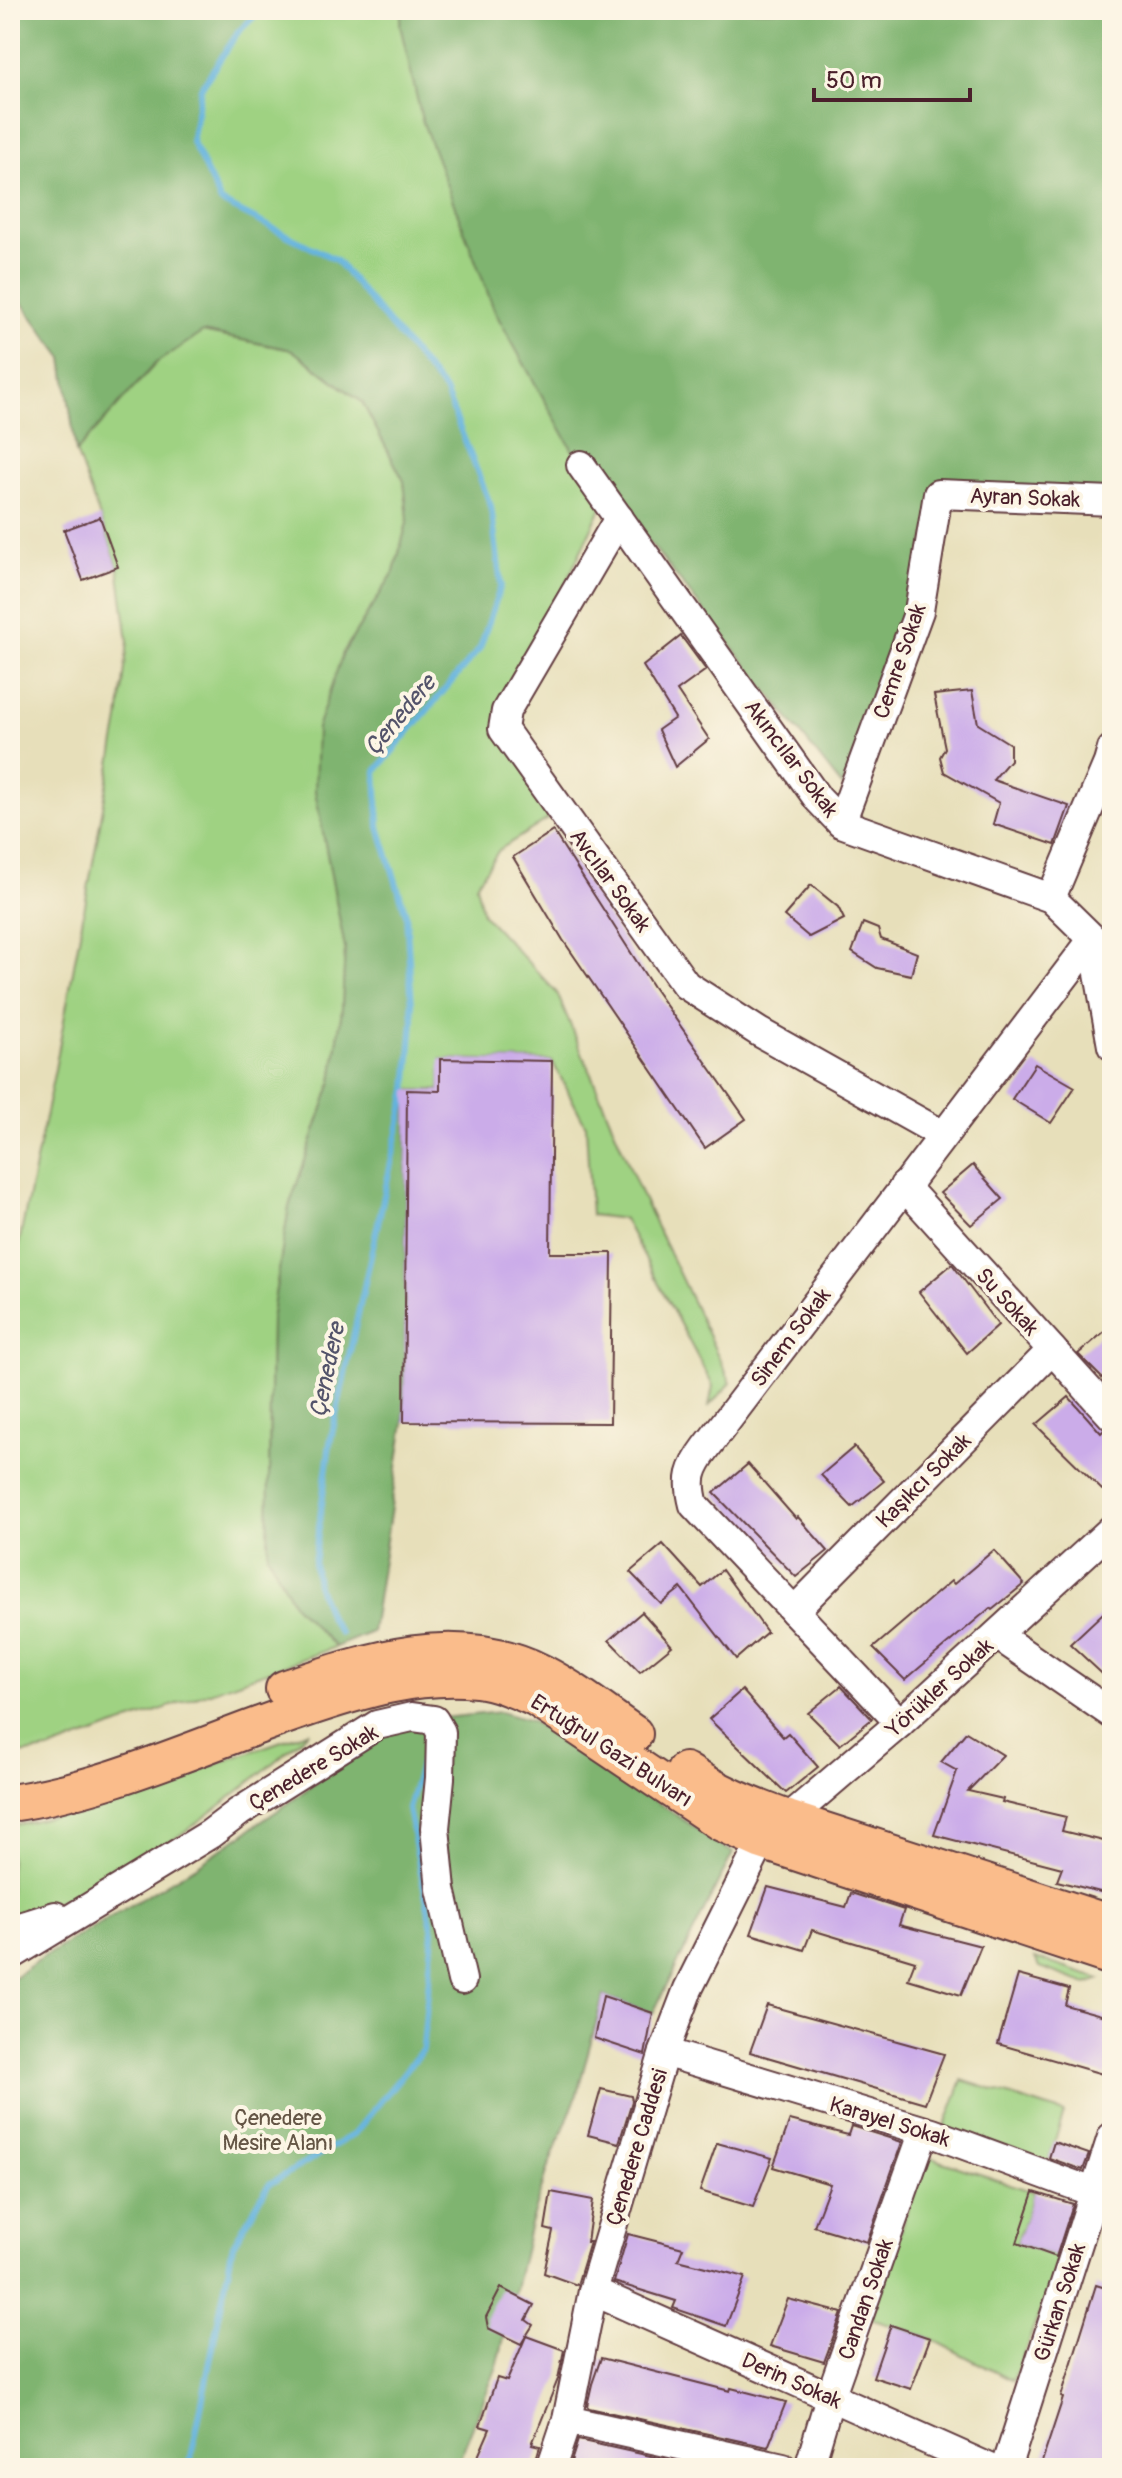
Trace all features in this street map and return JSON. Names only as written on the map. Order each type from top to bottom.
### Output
[{"type":"main road","name":"Ertuğrul Gazi Bulvarı","points":[[10,1778],[81,1763],[367,1662],[407,1655],[460,1652],[496,1656],[538,1671],[570,1688],[709,1787],[740,1802],[775,1830],[1112,1957]]},
{"type":"main road","name":"Ertuğrul Gazi Bulvarı","points":[[10,1803],[61,1794],[99,1782],[236,1732],[363,1691],[409,1681],[447,1678],[479,1680],[508,1686],[535,1698],[720,1822],[775,1830],[1112,1924]]},
{"type":"street","name":"Akıncılar Sokak","points":[[581,465],[818,799],[841,823],[1051,898],[1093,939]]},
{"type":"street","name":"Ayran Sokak","points":[[938,494],[1112,501]]},
{"type":"street","name":"Cemre Sokak","points":[[841,823],[919,611],[938,494]]},
{"type":"street","name":"Avcılar Sokak","points":[[619,518],[506,711],[503,729],[686,985],[759,1032],[943,1135]]},
{"type":"street","points":[[1051,898],[1112,749]]},
{"type":"street","name":"Sinem Sokak","points":[[900,1723],[694,1505],[690,1479],[694,1464],[1093,939]]},
{"type":"street","points":[[1093,939],[1112,1046]]},
{"type":"street","name":"Su Sokak","points":[[904,1186],[1112,1416]]},
{"type":"street","name":"Kaşıkcı Sokak","points":[[794,1611],[1052,1350]]},
{"type":"street","name":"Yörükler Sokak","points":[[775,1830],[900,1723],[1112,1529]]},
{"type":"street","points":[[997,1635],[1112,1714]]},
{"type":"street","name":"Çenedere Sokak","points":[[10,1956],[210,1834],[239,1812],[377,1725],[412,1717],[434,1720],[441,1732],[435,1828],[441,1889],[462,1980]]},
{"type":"street","name":"Çenedere Caddesi","points":[[551,2468],[567,2420],[593,2291],[664,2052],[688,1989],[775,1830]]},
{"type":"street","name":"Çenedere Sokak","points":[[10,1930],[97,1903]]},
{"type":"street","name":"Karayel Sokak","points":[[664,2052],[924,2131],[1103,2196]]},
{"type":"street","name":"Candan Sokak","points":[[809,2468],[830,2397],[924,2131]]},
{"type":"street","name":"Gürkan Sokak","points":[[1006,2468],[1103,2196],[1112,2137]]},
{"type":"street","name":"Derin Sokak","points":[[593,2291],[990,2468]]},
{"type":"street","points":[[567,2420],[783,2468]]},
{"type":"green space","points":[[10,10],[261,10],[238,32],[201,88],[192,142],[221,202],[336,260],[445,391],[491,506],[501,585],[480,648],[376,771],[379,827],[406,914],[413,1021],[407,1090],[404,1422],[372,1632],[335,1647],[294,1605],[268,1555],[271,1320],[289,1207],[332,1082],[342,1009],[345,948],[315,791],[317,728],[343,653],[394,572],[408,519],[404,481],[362,402],[292,350],[203,332],[156,363],[76,452],[63,358],[10,287]]},
{"type":"green space","points":[[261,10],[402,10],[400,25],[609,491],[506,711],[551,817],[499,850],[476,885],[483,914],[557,993],[642,1196],[731,1383],[709,1406],[713,1386],[624,1219],[591,1215],[586,1126],[552,1061],[441,1059],[440,1090],[407,1090],[413,1021],[406,914],[379,827],[376,771],[480,648],[336,260],[221,202],[192,142],[201,88],[238,32]]},
{"type":"green space","points":[[402,10],[1112,10],[1112,501],[937,494],[903,625],[842,786],[609,491],[581,465],[495,312],[422,120],[400,25]]},
{"type":"green space","points":[[202,332],[292,350],[362,402],[404,481],[408,519],[394,572],[343,653],[315,791],[345,948],[342,1009],[332,1082],[289,1207],[271,1320],[268,1555],[294,1605],[335,1647],[49,1750],[10,1755],[10,1287],[55,1069],[119,720],[128,641],[118,567],[76,452],[156,363]]},
{"type":"green space","name":"Çenedere Mesire Alanı","points":[[500,1712],[531,1721],[576,1748],[733,1853],[653,2013],[603,1996],[576,2098],[530,2224],[498,2364],[456,2468],[10,2468],[10,1980],[198,1865],[293,1800],[363,1746],[398,1728],[443,1718]]},
{"type":"green space","points":[[310,1731],[213,1811],[135,1865],[85,1891],[10,1914],[10,1826],[93,1807]]},
{"type":"green space","points":[[1035,1958],[1100,1979],[1087,1984],[1039,1967]]},
{"type":"green space","points":[[962,2080],[1064,2113],[1048,2162],[944,2128]]},
{"type":"green space","points":[[925,2156],[1034,2192],[1017,2243],[1058,2257],[1013,2381],[930,2338],[871,2319]]},
{"type":"building","points":[[100,517],[118,567],[83,580],[64,530]]},
{"type":"building","points":[[681,636],[706,670],[677,691],[709,739],[675,767],[658,730],[675,718],[643,666]]},
{"type":"building","points":[[972,691],[978,724],[1010,744],[1010,760],[993,780],[1069,806],[1055,845],[993,824],[999,803],[944,772],[940,757],[945,748],[934,695]]},
{"type":"building","points":[[553,831],[653,987],[746,1119],[705,1148],[563,940],[513,857]]},
{"type":"building","points":[[811,885],[838,907],[844,919],[809,937],[784,916]]},
{"type":"building","points":[[863,923],[878,929],[881,939],[917,953],[911,975],[877,968],[852,952]]},
{"type":"building","points":[[440,1059],[552,1061],[550,1253],[612,1253],[610,1423],[404,1422],[407,1090],[440,1091]]},
{"type":"building","points":[[1035,1064],[1075,1087],[1051,1123],[1012,1099]]},
{"type":"building","points":[[973,1165],[1003,1199],[971,1225],[940,1193]]},
{"type":"building","points":[[952,1264],[998,1325],[967,1353],[919,1292]]},
{"type":"building","points":[[1112,1325],[1112,1388],[1078,1354]]},
{"type":"building","points":[[1069,1397],[1101,1433],[1104,1430],[1112,1439],[1112,1482],[1102,1490],[1036,1425]]},
{"type":"building","points":[[854,1447],[884,1481],[852,1507],[821,1475]]},
{"type":"building","points":[[748,1464],[828,1551],[796,1577],[714,1493]]},
{"type":"building","points":[[663,1544],[702,1587],[722,1570],[767,1632],[736,1659],[681,1588],[661,1604],[630,1572]]},
{"type":"building","points":[[994,1550],[1024,1584],[992,1610],[990,1608],[905,1680],[873,1648],[951,1581],[954,1584]]},
{"type":"building","points":[[642,1612],[672,1646],[640,1672],[609,1640]]},
{"type":"building","points":[[1103,1613],[1112,1621],[1112,1683],[1070,1644]]},
{"type":"building","points":[[841,1686],[872,1719],[840,1745],[808,1713]]},
{"type":"building","points":[[742,1690],[783,1737],[788,1733],[818,1767],[786,1793],[709,1719]]},
{"type":"building","points":[[966,1732],[1003,1755],[968,1791],[1066,1817],[1062,1831],[1112,1843],[1112,1895],[1057,1881],[1062,1868],[934,1835],[957,1771],[941,1762]]},
{"type":"building","points":[[768,1887],[846,1907],[851,1893],[904,1910],[899,1925],[981,1946],[961,1995],[908,1979],[915,1961],[812,1930],[804,1950],[751,1934]]},
{"type":"building","points":[[1018,1975],[1069,1989],[1065,2005],[1112,2018],[1112,2055],[1106,2075],[998,2044]]},
{"type":"building","points":[[603,1996],[653,2013],[645,2055],[594,2038]]},
{"type":"building","points":[[767,2005],[944,2054],[925,2103],[750,2052]]},
{"type":"building","points":[[601,2089],[631,2096],[619,2143],[588,2135]]},
{"type":"building","points":[[790,2120],[848,2135],[851,2126],[902,2142],[867,2242],[814,2226],[830,2184],[773,2167]]},
{"type":"building","points":[[1054,2142],[1089,2154],[1083,2170],[1049,2158]]},
{"type":"building","points":[[717,2143],[772,2158],[753,2207],[700,2191]]},
{"type":"building","points":[[551,2192],[593,2200],[587,2242],[590,2242],[577,2285],[544,2273],[553,2231],[545,2229]]},
{"type":"building","points":[[1034,2192],[1073,2204],[1056,2257],[1017,2243]]},
{"type":"building","points":[[628,2234],[683,2248],[678,2260],[745,2277],[726,2326],[673,2308],[676,2301],[614,2282]]},
{"type":"building","points":[[1096,2285],[1112,2290],[1112,2468],[1040,2468],[1063,2398]]},
{"type":"building","points":[[501,2288],[534,2305],[526,2320],[533,2325],[521,2344],[488,2328],[486,2317]]},
{"type":"building","points":[[788,2299],[842,2313],[824,2362],[770,2346]]},
{"type":"building","points":[[891,2325],[930,2338],[911,2389],[873,2377]]},
{"type":"building","points":[[526,2336],[564,2350],[558,2379],[532,2444],[540,2446],[537,2456],[532,2468],[473,2468],[490,2429],[480,2426],[497,2378],[507,2381]]},
{"type":"building","points":[[601,2358],[786,2402],[768,2447],[589,2408],[592,2384]]},
{"type":"building","points":[[578,2440],[705,2468],[569,2468]]},
{"type":"waterway","name":"Çenedere","points":[[261,10],[238,32],[201,88],[192,142],[221,202],[336,260],[445,391],[491,506],[501,585],[480,648],[376,771],[379,827],[406,914],[413,1021],[407,1090],[330,1443],[314,1563],[317,1584],[329,1617],[340,1633]]},
{"type":"waterway","points":[[189,2468],[233,2245],[269,2184],[354,2134],[423,2049],[433,1932],[408,1809],[425,1748]]}]
